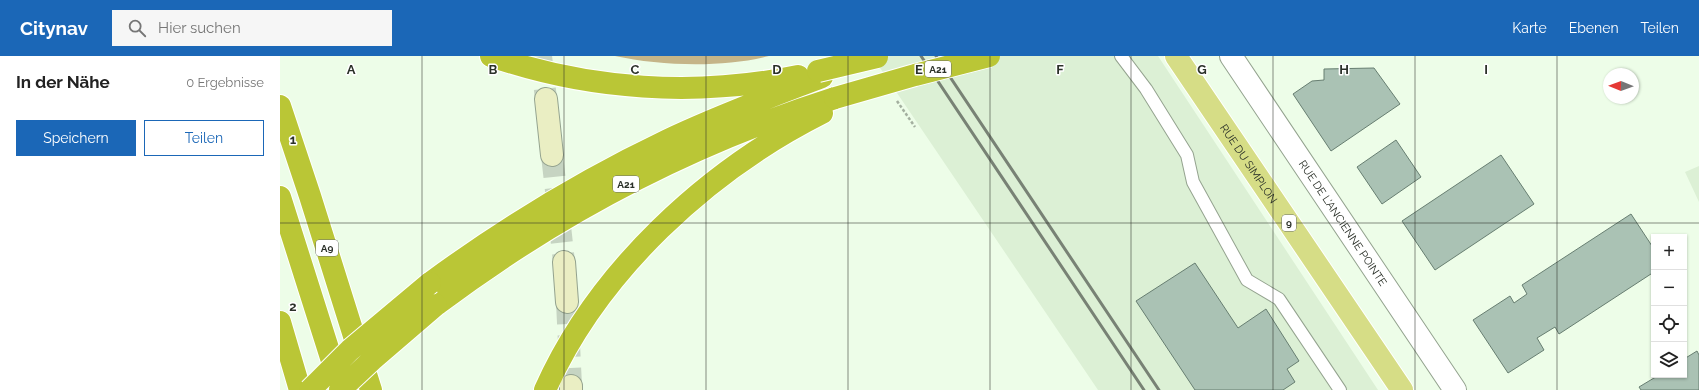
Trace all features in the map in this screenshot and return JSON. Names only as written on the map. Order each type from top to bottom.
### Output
[{"type":"highway","name":"A21","points":[[491,56],[534,70],[577,79],[650,87],[732,86],[820,74]]},
{"type":"highway","name":"A21","points":[[310,390],[350,350],[430,282],[537,210],[620,164],[708,122],[820,74],[878,56]]},
{"type":"highway","name":"A21","points":[[340,390],[372,360],[436,305],[485,269],[542,232],[634,180],[729,136],[838,101],[887,83],[989,56]]},
{"type":"highway","name":"A21","points":[[544,390],[560,360],[594,307],[623,269],[653,236],[690,201],[735,166],[838,101]]},
{"type":"highway","name":"A9","points":[[280,106],[338,281],[371,390]]},
{"type":"highway","name":"A9","points":[[280,197],[340,390]]},
{"type":"highway","points":[[280,322],[300,390]]},
{"type":"main road","name":"RUE DU SIMPLON","points":[[1176,56],[1402,390]]},
{"type":"main road","points":[[546,99],[552,155]]},
{"type":"main road","points":[[564,262],[567,302]]},
{"type":"street","name":"RUE DE L'ANCIENNE POINTE","points":[[1231,56],[1455,390]]},
{"type":"lane","points":[[1121,56],[1146,89],[1187,155],[1193,182],[1247,280],[1279,298],[1340,390]]},
{"type":"shaded area","points":[[615,56],[769,56],[751,60],[712,64],[672,64]]},
{"type":"shaded area","points":[[872,56],[1158,56],[1378,390],[1098,390]]},
{"type":"shaded area","points":[[1699,166],[1699,202],[1685,172]]},
{"type":"building","points":[[1374,68],[1400,104],[1331,151],[1293,94],[1312,81],[1324,80],[1324,69]]},
{"type":"building","points":[[1396,140],[1421,177],[1382,204],[1357,167]]},
{"type":"building","points":[[1501,155],[1534,204],[1435,270],[1402,221]]},
{"type":"building","points":[[1631,214],[1651,244],[1651,274],[1559,334],[1555,327],[1537,338],[1544,350],[1508,373],[1473,320],[1510,296],[1514,303],[1527,294],[1522,285]]},
{"type":"building","points":[[1195,263],[1238,328],[1266,309],[1299,361],[1287,369],[1295,382],[1283,390],[1195,390],[1136,301]]},
{"type":"building","points":[[1697,351],[1699,355],[1699,390],[1641,390],[1639,387],[1654,378],[1687,378],[1687,357]]},
{"type":"tunnel","points":[[541,56],[546,99]]},
{"type":"tunnel","points":[[552,155],[564,262]]},
{"type":"tunnel","points":[[567,302],[571,386]]},
{"type":"railway","points":[[921,56],[1144,390]]},
{"type":"railway","points":[[936,56],[1159,390]]}]
